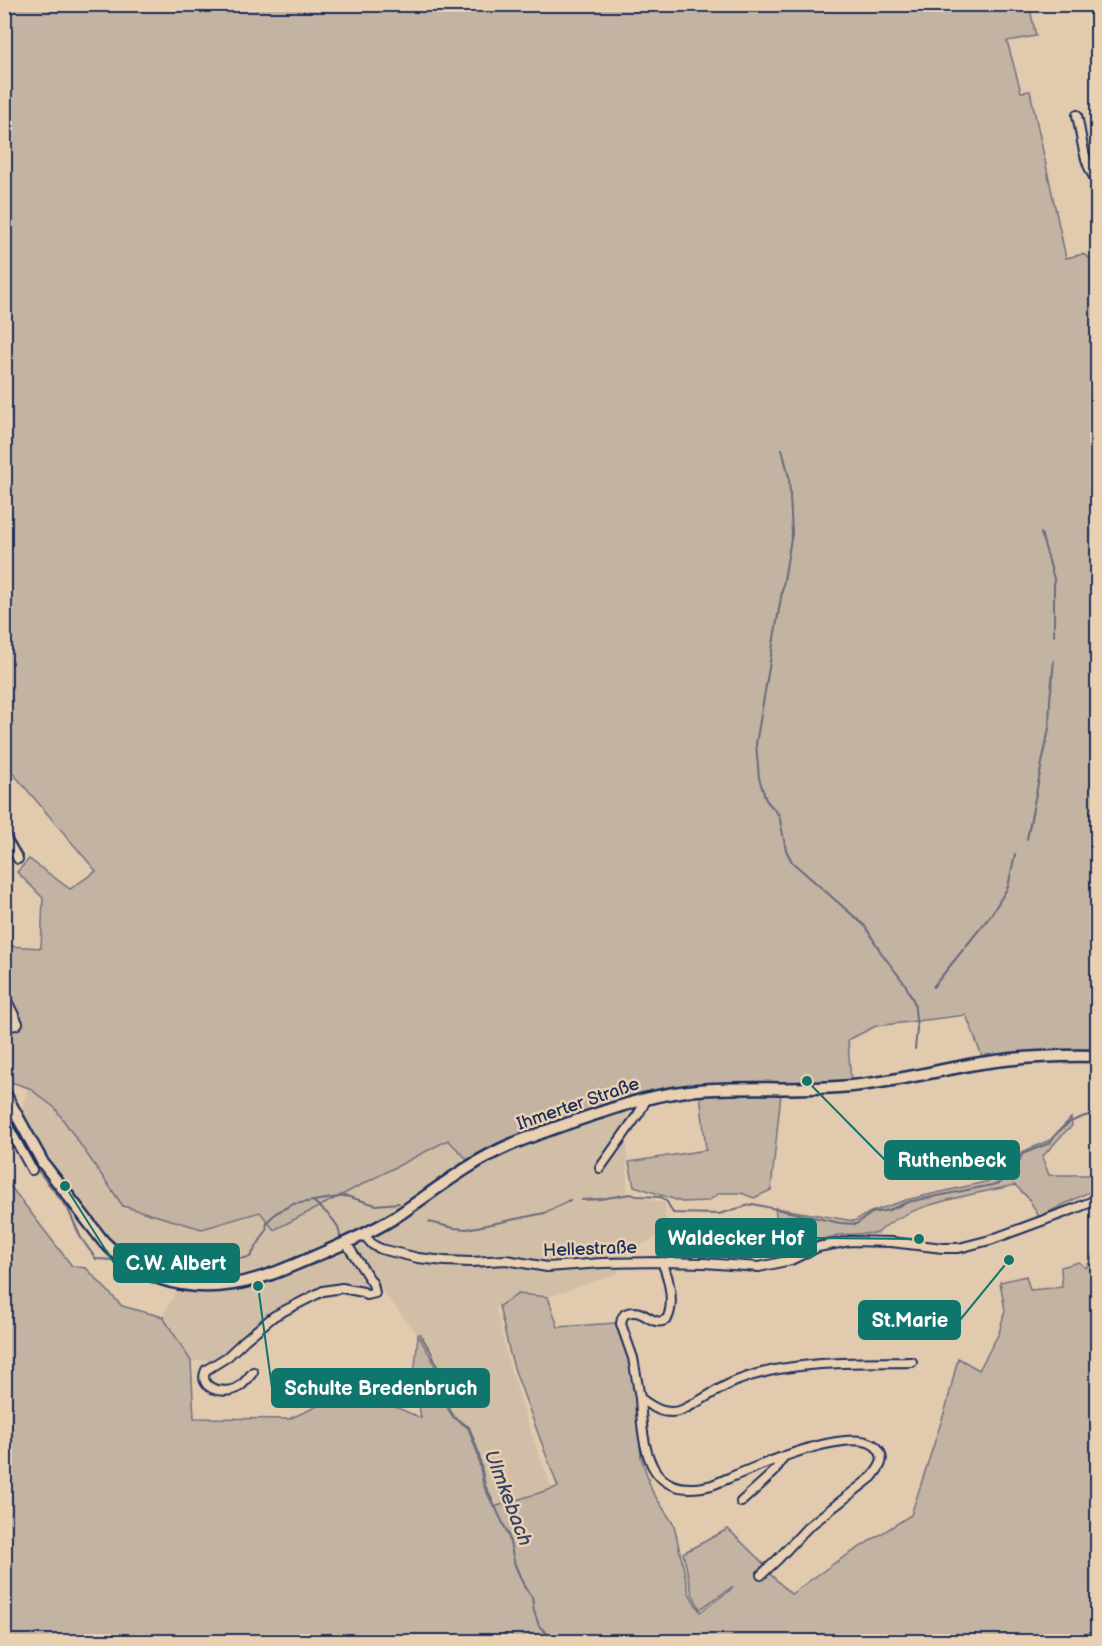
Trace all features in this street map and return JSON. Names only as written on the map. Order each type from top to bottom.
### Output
[{"type":"main road","name":"Ihmerter Straße","points":[[4,1092],[43,1163],[103,1241],[132,1267],[152,1276],[187,1285],[232,1284],[272,1274],[364,1235],[500,1149],[631,1102],[705,1089],[850,1086],[985,1062],[1034,1057],[1098,1056]]},
{"type":"street","points":[[1077,116],[1086,160],[1098,183]]},
{"type":"street","points":[[4,835],[18,859]]},
{"type":"street","points":[[4,969],[5,921]]},
{"type":"street","points":[[4,990],[18,1023],[4,1027]]},
{"type":"street","points":[[600,1168],[647,1098]]},
{"type":"street","points":[[4,1119],[32,1170]]},
{"type":"street","name":"Hellestraße","points":[[364,1235],[381,1250],[445,1262],[506,1260],[547,1267],[662,1262],[759,1267],[790,1260],[818,1247],[850,1241],[959,1248],[990,1240],[1098,1199]]},
{"type":"street","points":[[253,1372],[239,1387],[229,1391],[208,1386],[203,1378],[206,1370],[227,1357],[266,1322],[323,1291],[345,1288],[370,1295],[375,1293],[373,1284],[346,1243]]},
{"type":"street","points":[[662,1262],[669,1288],[670,1308],[667,1319],[656,1322],[635,1311],[625,1314],[621,1321],[633,1358],[640,1398],[642,1433],[648,1458],[658,1475],[672,1485],[687,1488],[705,1487],[784,1456],[816,1447],[857,1441],[873,1445],[880,1452],[882,1462],[872,1477],[808,1527],[761,1575]]},
{"type":"street","points":[[640,1398],[663,1412],[676,1413],[691,1407],[730,1383],[765,1372],[841,1362],[912,1362]]},
{"type":"street","points":[[741,1502],[774,1472],[784,1456]]},
{"type":"shaded area","points":[[5,5],[1029,5],[1036,36],[1007,41],[1021,92],[1030,91],[1066,258],[1083,254],[1097,263],[1097,1053],[983,1059],[966,1015],[876,1026],[848,1040],[851,1083],[655,1094],[470,1162],[448,1140],[274,1230],[260,1212],[202,1229],[123,1206],[55,1108],[29,1088],[5,1080],[5,1028],[17,1026],[5,986],[8,946],[41,948],[43,898],[17,872],[29,859],[70,889],[96,871],[5,766]]},
{"type":"shaded area","points":[[28,1087],[55,1108],[123,1206],[202,1229],[261,1212],[274,1231],[448,1139],[474,1165],[502,1151],[627,1105],[627,1195],[665,1203],[665,1224],[655,1237],[620,1258],[617,1274],[548,1297],[518,1294],[496,1307],[506,1355],[552,1489],[497,1506],[486,1485],[479,1451],[470,1427],[454,1415],[446,1403],[446,1385],[432,1352],[379,1287],[363,1291],[341,1286],[280,1311],[222,1359],[191,1361],[162,1317],[185,1275],[143,1265],[113,1242],[78,1204],[21,1114]]},
{"type":"shaded area","points":[[700,1093],[781,1093],[771,1190],[754,1198],[741,1193],[720,1193],[708,1201],[682,1202],[634,1186],[629,1162],[706,1150]]},
{"type":"shaded area","points":[[1071,1118],[1072,1126],[1042,1157],[1049,1175],[1091,1175],[1097,1188],[1039,1217],[1029,1199],[1015,1185],[923,1207],[890,1223],[878,1233],[838,1235],[811,1242],[776,1260],[778,1230],[775,1208],[854,1221],[871,1212],[906,1200],[1003,1178],[1011,1173],[1022,1152],[1050,1140]]},
{"type":"shaded area","points":[[4,1178],[72,1266],[86,1268],[122,1306],[163,1317],[191,1361],[194,1418],[289,1419],[344,1394],[379,1400],[421,1418],[415,1382],[418,1335],[431,1357],[443,1386],[445,1404],[453,1417],[468,1428],[477,1452],[483,1485],[494,1507],[558,1487],[515,1371],[499,1306],[518,1294],[548,1297],[558,1327],[616,1323],[626,1347],[635,1386],[641,1457],[652,1491],[674,1525],[689,1593],[700,1612],[733,1588],[700,1609],[692,1593],[683,1553],[728,1529],[791,1594],[833,1564],[911,1515],[947,1404],[958,1358],[979,1370],[999,1333],[1005,1310],[1000,1282],[1026,1276],[1030,1290],[1062,1287],[1061,1267],[1079,1262],[1086,1268],[1097,1249],[1097,1641],[5,1641]]},
{"type":"waterway","points":[[782,449],[789,477],[792,533],[756,744],[759,778],[766,800],[779,815],[786,850],[792,862],[865,926],[882,954],[905,984],[914,1002],[917,1029],[915,1049]]},
{"type":"waterway","points":[[1041,533],[1054,579],[1054,636]]},
{"type":"waterway","points":[[1027,839],[1049,728],[1054,660]]},
{"type":"waterway","points":[[933,987],[991,915],[1008,887],[1015,854]]},
{"type":"waterway","points":[[4,1108],[37,1169],[68,1209],[81,1238],[96,1259],[114,1260]]},
{"type":"waterway","points":[[582,1200],[631,1194],[661,1197],[673,1213],[719,1214],[753,1204],[840,1223],[856,1224],[872,1213],[889,1210],[908,1202],[997,1184],[1014,1173],[1022,1154],[1050,1143],[1070,1122],[1098,1114]]},
{"type":"waterway","points":[[135,1261],[189,1275],[204,1276],[216,1262],[250,1257],[266,1231],[267,1222],[276,1213],[293,1204],[346,1196],[376,1205],[399,1203]]},
{"type":"waterway","points":[[429,1222],[467,1229],[545,1213],[570,1200]]},
{"type":"waterway","points":[[313,1201],[334,1221],[340,1238]]},
{"type":"waterway","name":"Ulmkebach","points":[[420,1334],[431,1352],[445,1385],[446,1403],[454,1417],[469,1427],[478,1451],[485,1485],[508,1534],[515,1565],[525,1588],[532,1597],[539,1626],[556,1642]]},
{"type":"place","name":"Ruthenbeck","points":[[807,1081]]},
{"type":"place","name":"C.W. Albert","points":[[65,1186]]},
{"type":"place","name":"Waldecker Hof","points":[[919,1239]]},
{"type":"place","name":"St.Marie","points":[[1009,1260]]},
{"type":"place","name":"Schulte Bredenbruch","points":[[258,1286]]}]
